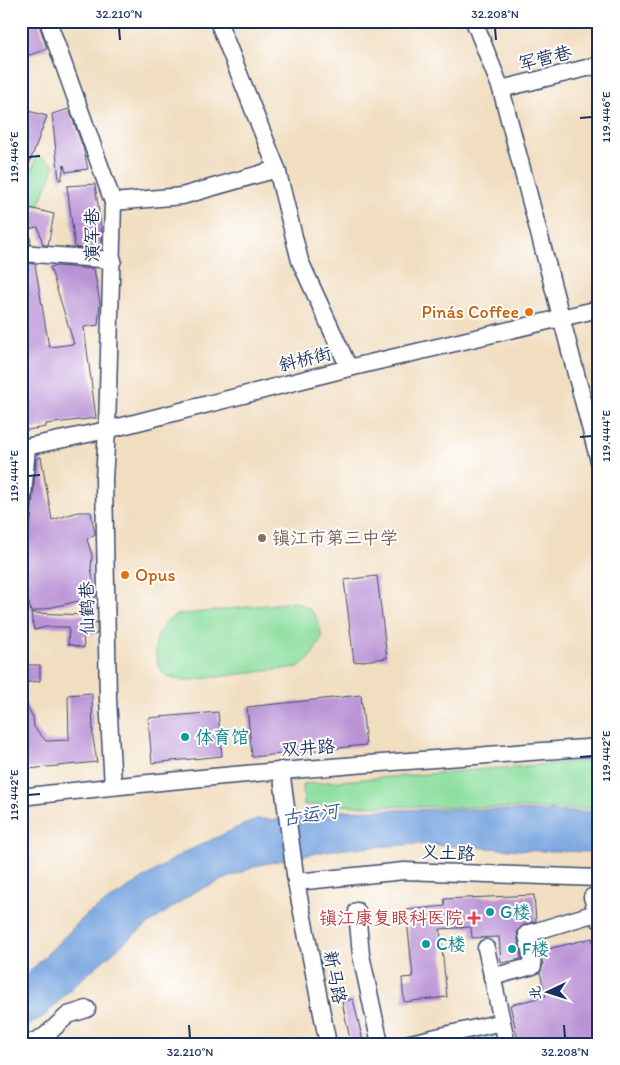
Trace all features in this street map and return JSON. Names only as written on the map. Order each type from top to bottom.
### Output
[{"type":"street","name":"演军巷","points":[[48,21],[113,202],[108,430]]},
{"type":"street","points":[[218,21],[277,169],[300,260],[349,368]]},
{"type":"street","points":[[474,21],[501,89],[599,461]]},
{"type":"street","name":"军营巷","points":[[501,89],[599,65]]},
{"type":"street","points":[[113,202],[182,196],[277,169]]},
{"type":"street","points":[[21,253],[113,260]]},
{"type":"street","name":"斜桥街","points":[[24,447],[108,430],[349,368],[599,309]]},
{"type":"street","name":"仙鹤巷","points":[[108,430],[104,479],[108,699],[113,786]]},
{"type":"street","points":[[21,520],[24,447]]},
{"type":"street","name":"双井路","points":[[21,797],[281,770],[599,747]]},
{"type":"street","name":"新马路","points":[[281,770],[296,882],[328,1044]]},
{"type":"street","name":"义土路","points":[[296,882],[404,871],[599,878]]},
{"type":"street","points":[[492,977],[533,966],[528,934],[598,910]]},
{"type":"street","points":[[357,911],[361,955],[380,1044]]},
{"type":"street","points":[[486,948],[507,1044]]},
{"type":"street","points":[[28,1044],[44,1036],[68,1014],[87,1009]]},
{"type":"street","points":[[406,1044],[502,1022]]},
{"type":"green space","points":[[37,155],[55,165],[39,206],[21,200]]},
{"type":"green space","points":[[293,602],[306,607],[314,614],[319,624],[322,638],[309,659],[298,667],[183,681],[167,676],[158,664],[156,642],[158,634],[166,622],[176,615]]},
{"type":"green space","points":[[599,760],[599,809],[304,805],[303,784]]},
{"type":"green space","points":[[492,1029],[496,1044],[438,1044]]},
{"type":"water","name":"古运河","points":[[453,809],[599,812],[599,852],[539,851],[416,844],[332,850],[259,865],[194,892],[132,936],[77,983],[45,1015],[21,1030],[21,980],[86,915],[183,853],[256,819],[289,820],[317,811]]},
{"type":"building","points":[[21,21],[38,21],[47,49],[21,58]]},
{"type":"building","points":[[21,109],[47,116],[22,183],[21,182]]},
{"type":"building","points":[[69,109],[83,147],[88,169],[66,172],[64,165],[61,180],[59,180],[52,114]]},
{"type":"building","points":[[95,184],[102,243],[81,248],[75,247],[67,186]]},
{"type":"building","points":[[21,206],[54,214],[48,245],[43,245],[38,227],[29,229],[31,244],[21,243]]},
{"type":"building","points":[[21,263],[35,264],[49,347],[74,344],[50,267],[94,269],[100,303],[98,325],[84,327],[96,418],[46,424],[46,427],[21,431]]},
{"type":"building","points":[[41,457],[52,520],[78,512],[91,512],[95,534],[87,539],[92,556],[91,568],[96,597],[31,612],[29,603],[21,603],[21,530],[29,526],[31,521],[36,459]]},
{"type":"building","points":[[377,576],[387,658],[354,662],[344,580]]},
{"type":"building","points":[[31,613],[88,615],[89,623],[97,622],[97,634],[83,635],[84,648],[68,644],[69,627],[46,627],[34,630]]},
{"type":"building","points":[[21,665],[40,665],[40,681],[21,683]]},
{"type":"building","points":[[92,693],[93,738],[97,762],[28,769],[21,760],[21,695],[33,717],[34,727],[46,741],[69,740],[68,695]]},
{"type":"building","points":[[361,695],[366,745],[252,757],[247,707]]},
{"type":"building","name":"体育馆","points":[[218,712],[222,756],[152,763],[148,718]]},
{"type":"building","points":[[534,895],[536,921],[524,925],[517,931],[521,959],[501,963],[499,937],[472,938],[471,927],[440,929],[447,997],[404,1002],[402,978],[413,977],[406,910],[445,906],[444,899]]},
{"type":"building","points":[[592,938],[599,965],[599,1044],[519,1044],[510,1005],[546,996],[540,973],[543,965],[540,951]]},
{"type":"building","points":[[353,999],[363,1041],[351,1044],[342,1002]]},
{"type":"place","name":"Pinás Coffee","points":[[529,312]]},
{"type":"place","name":"镇江市第三中学","points":[[262,538]]},
{"type":"place","name":"Opus","points":[[125,575]]},
{"type":"place","name":"体育馆","points":[[185,737]]},
{"type":"place","name":"G楼","points":[[490,912]]},
{"type":"place","name":"镇江康复眼科医院","points":[[474,918]]},
{"type":"place","name":"C楼","points":[[426,944]]},
{"type":"place","name":"F楼","points":[[512,949]]}]
